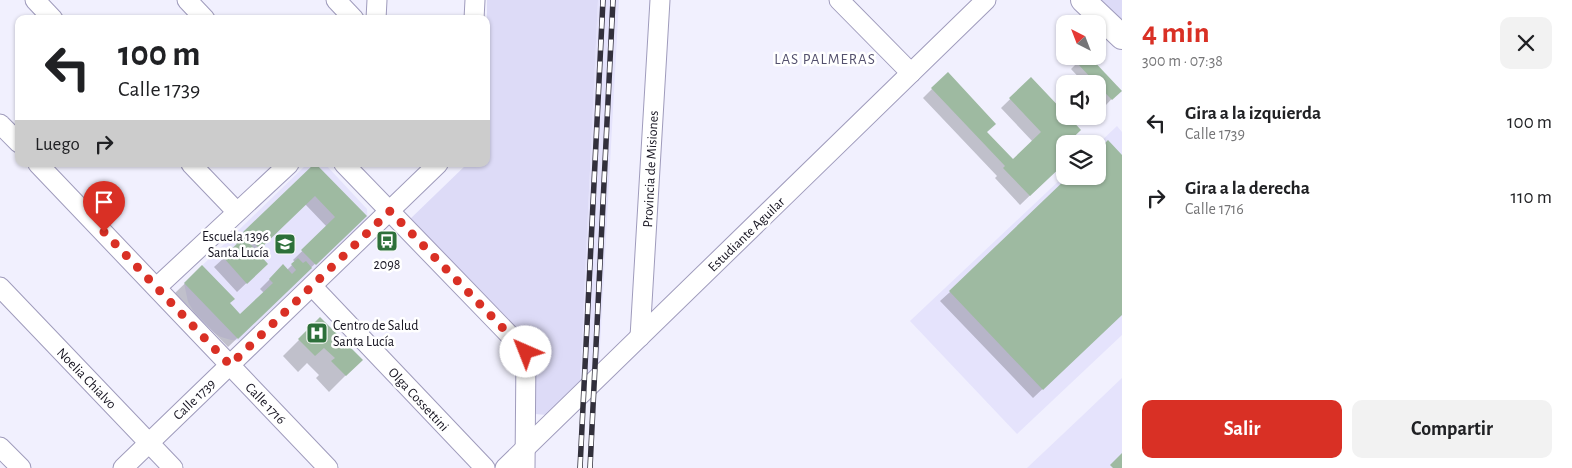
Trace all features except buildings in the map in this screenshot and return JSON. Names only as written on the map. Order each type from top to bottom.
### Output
[{"type":"main road","points":[[1083,0],[1122,37]]},
{"type":"street","points":[[35,0],[49,15]]},
{"type":"street","points":[[187,0],[201,15]]},
{"type":"street","points":[[336,0],[350,15]]},
{"type":"street","points":[[376,15],[377,0]]},
{"type":"street","points":[[474,15],[475,0]]},
{"type":"street","name":"Provincia de Misiones","points":[[640,337],[660,0]]},
{"type":"street","points":[[839,0],[911,73]]},
{"type":"street","name":"Estudiante Aguilar","points":[[504,468],[986,0]]},
{"type":"street","points":[[0,124],[15,139]]},
{"type":"street","name":"Calle 1716","points":[[41,167],[328,468]]},
{"type":"street","points":[[194,167],[237,212]]},
{"type":"street","points":[[157,287],[286,167]]},
{"type":"street","points":[[347,167],[526,352],[525,468]]},
{"type":"street","name":"Calle 1739","points":[[123,468],[435,167]]},
{"type":"street","name":"Olga Cossettini","points":[[312,286],[484,468]]},
{"type":"street","name":"Noelia Chialvo","points":[[0,287],[173,468]]},
{"type":"street","points":[[0,447],[20,468]]},
{"type":"shaded area","points":[[487,0],[598,0],[580,383],[547,415],[535,414],[536,346],[408,221],[464,167],[490,167],[490,15],[487,15]]},
{"type":"shaded area","points":[[598,0],[619,0],[599,365],[580,383]]},
{"type":"shaded area","points":[[1083,0],[1122,0],[1122,37],[1106,22],[1106,15],[1099,15]]},
{"type":"shaded area","points":[[1117,126],[1122,132],[1122,335],[1017,434],[910,321],[1056,183],[1056,185],[1106,185],[1106,136]]},
{"type":"shaded area","name":"Escuela 1396 Santa Lucía","points":[[304,167],[328,167],[367,209],[368,224],[245,341],[221,337],[198,319],[188,302],[184,283]]},
{"type":"shaded area","points":[[1122,378],[1122,468],[1027,468],[1081,417]]},
{"type":"railway","points":[[580,468],[603,0]]},
{"type":"railway","points":[[590,468],[613,0]]},
{"type":"place","name":"2098","points":[[387,241]]},
{"type":"place","name":"Escuela 1396 Santa Lucía","points":[[285,244]]},
{"type":"place","name":"Centro de Salud Santa Lucía","points":[[317,333]]},
{"type":"district","name":"LAS PALMERAS","points":[[825,59]]},
{"type":"route","points":[[104,232],[230,365],[390,211],[526,352]]}]
